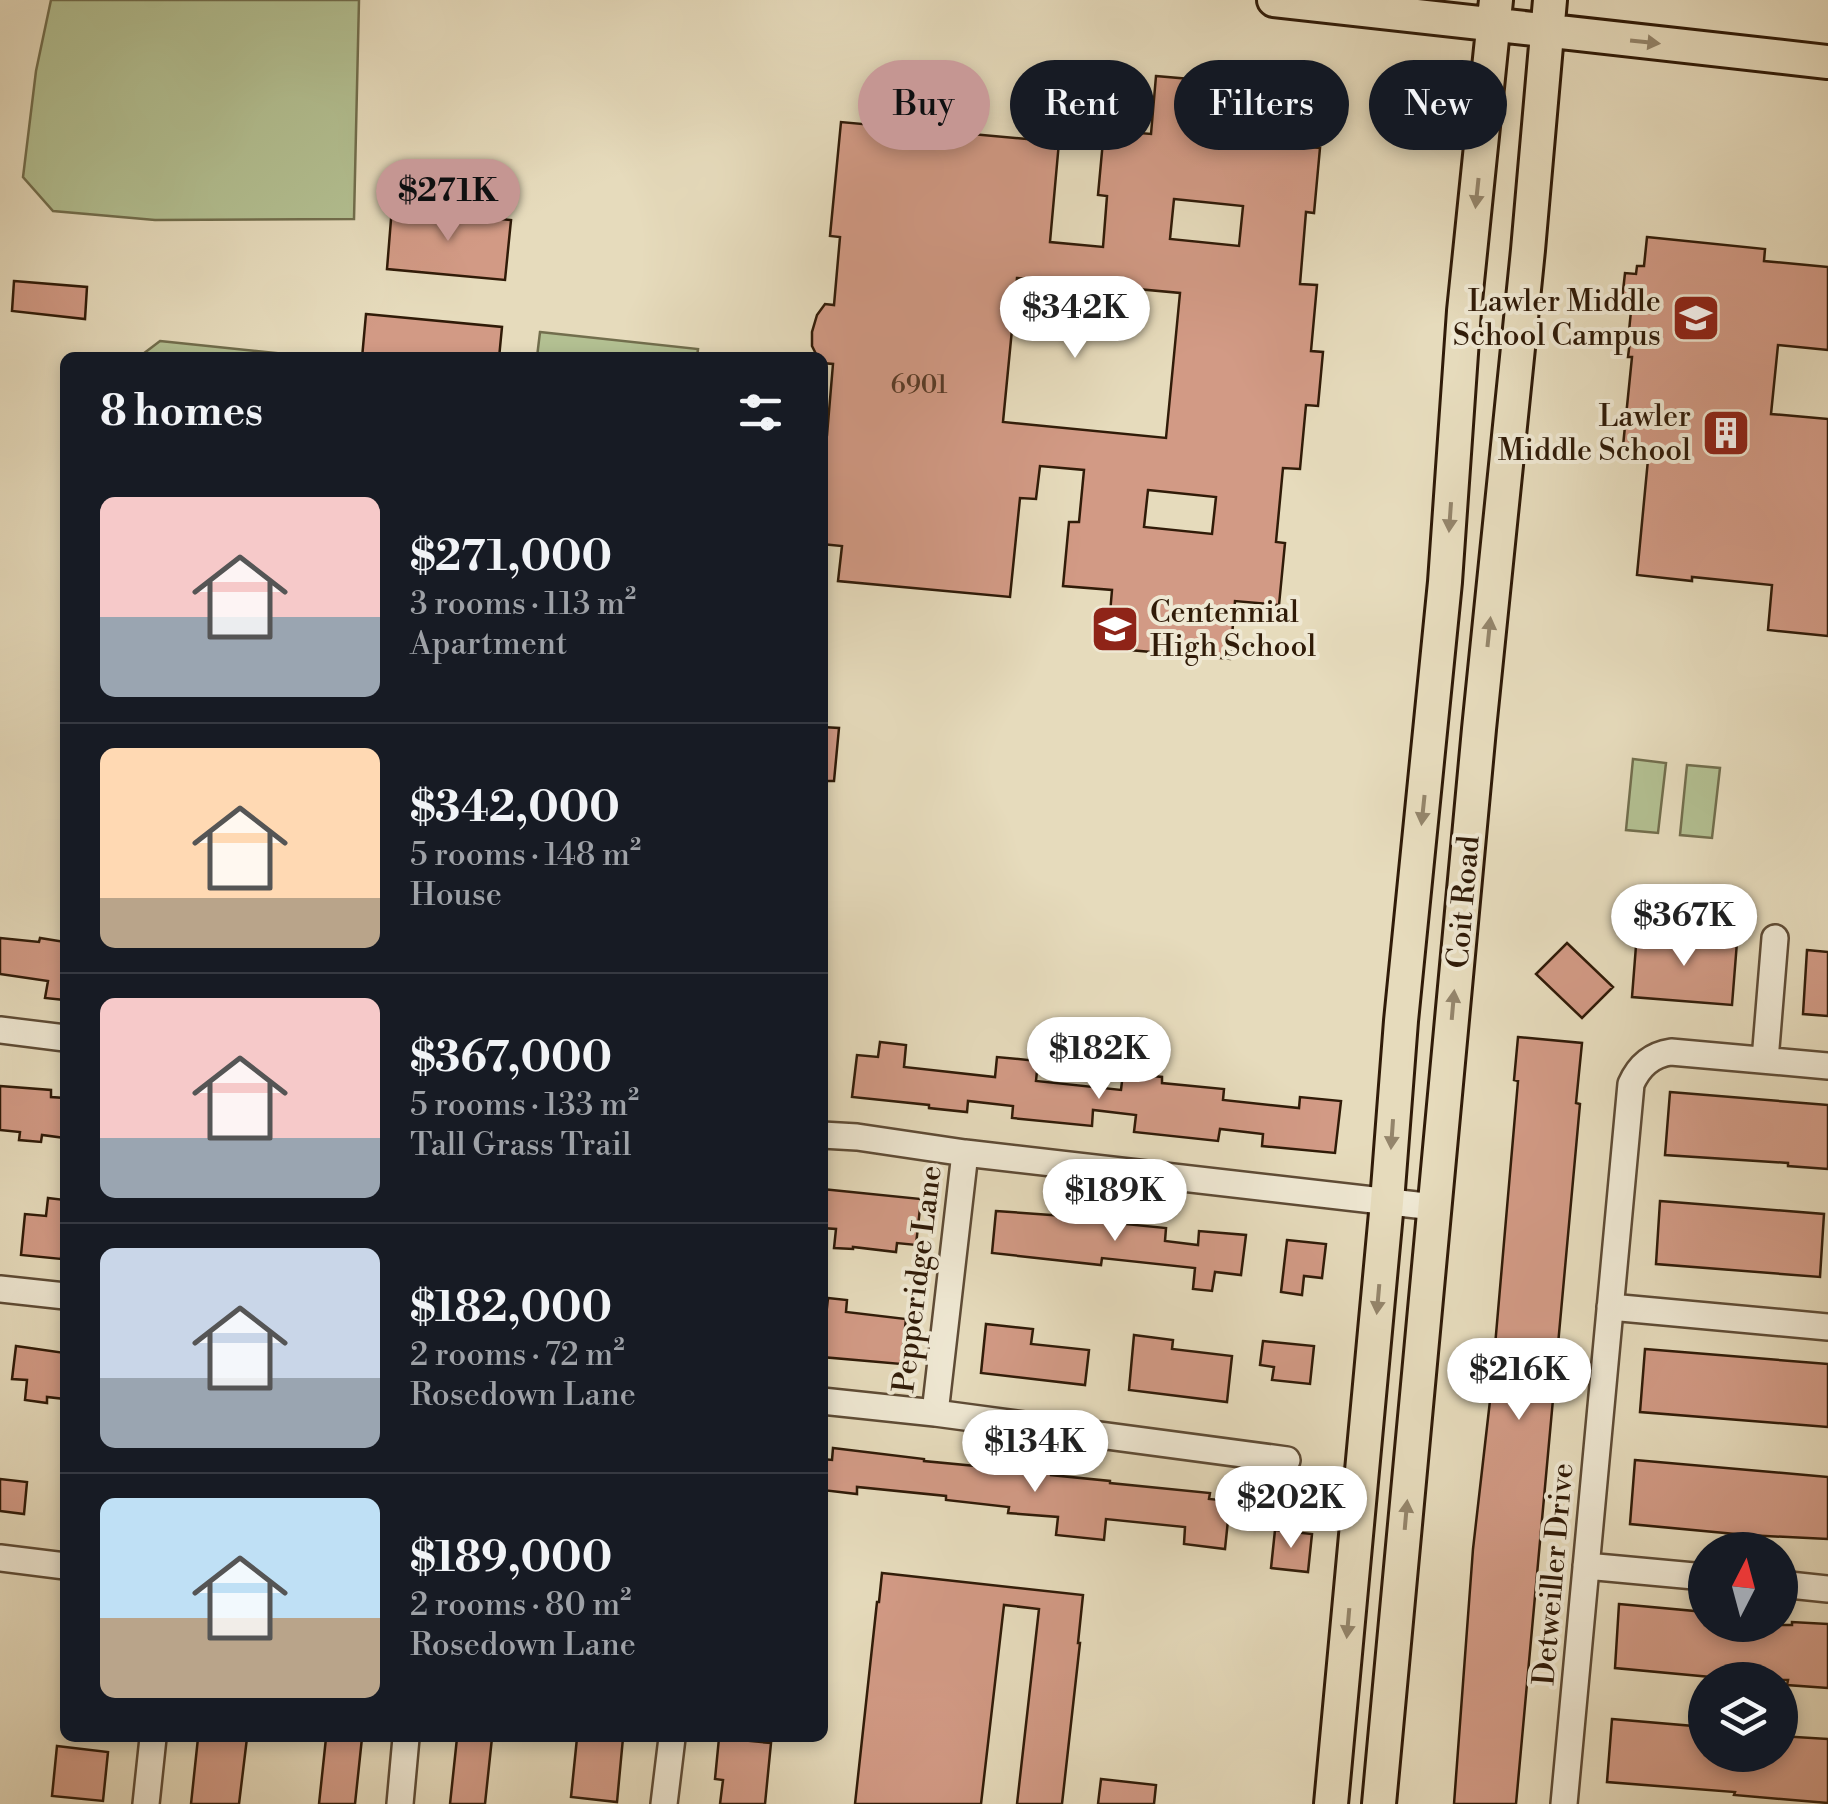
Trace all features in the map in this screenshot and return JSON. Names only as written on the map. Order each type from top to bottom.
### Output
[{"type":"main road","points":[[1274,0],[1549,16],[1828,62]]},
{"type":"main road","name":"Coit Road","points":[[1332,1793],[1400,1021],[1445,582],[1464,310],[1495,13]]},
{"type":"main road","name":"Coit Road","points":[[1380,1795],[1549,16]]},
{"type":"main road","points":[[1431,728],[1479,729]]},
{"type":"main road","points":[[1332,1793],[1380,1795]]},
{"type":"street","points":[[1775,938],[1765,1060],[1828,1066]]},
{"type":"street","points":[[0,1030],[60,1037]]},
{"type":"street","name":"Detweiller Drive","points":[[1564,1804],[1630,1092],[1638,1070],[1650,1059],[1671,1052],[1765,1060]]},
{"type":"street","points":[[828,1135],[1434,1207]]},
{"type":"street","name":"Pepperidge Lane","points":[[935,1413],[965,1153]]},
{"type":"street","points":[[0,1289],[60,1295]]},
{"type":"street","points":[[1610,1306],[1828,1327]]},
{"type":"street","points":[[828,1402],[1288,1460]]},
{"type":"street","points":[[0,1558],[60,1565]]},
{"type":"street","points":[[1586,1566],[1688,1575]]},
{"type":"street","points":[[1798,1586],[1828,1589]]},
{"type":"street","points":[[146,1804],[153,1742]]},
{"type":"street","points":[[400,1804],[406,1742]]},
{"type":"street","points":[[664,1804],[672,1742]]},
{"type":"green space","points":[[51,0],[359,0],[354,219],[155,220],[53,211],[23,177],[36,71]]},
{"type":"green space","points":[[540,332],[698,349],[698,352],[538,352]]},
{"type":"green space","points":[[160,341],[266,352],[146,352]]},
{"type":"green space","points":[[1633,759],[1666,763],[1658,833],[1626,830]]},
{"type":"green space","points":[[1687,765],[1720,768],[1712,838],[1680,835]]},
{"type":"building","name":"Centennial High School","points":[[1156,76],[1174,78],[1174,150],[1320,150],[1314,213],[1306,212],[1300,284],[1317,285],[1311,351],[1323,352],[1318,406],[1306,405],[1300,469],[1283,468],[1276,542],[1285,543],[1279,605],[1235,601],[1230,659],[1107,648],[1112,590],[1063,586],[1069,522],[1079,522],[1084,470],[1040,466],[1036,499],[1020,498],[1010,597],[838,581],[842,546],[828,545],[828,423],[833,364],[828,364],[828,352],[815,352],[812,332],[825,304],[834,305],[840,237],[830,236],[841,122],[858,124],[858,150],[990,150],[990,136],[1010,138],[1010,150],[1058,150],[1050,242],[1103,247],[1107,196],[1098,195],[1102,150],[1154,150]],"holes":[[[1174,199],[1243,206],[1239,246],[1170,239]],[[1017,278],[1180,293],[1166,438],[1003,422]],[[1148,490],[1216,497],[1212,534],[1144,527]]]},
{"type":"building","points":[[392,207],[511,220],[505,280],[387,269]]},
{"type":"building","name":"Lawler Middle School","points":[[1647,237],[1765,249],[1764,261],[1828,267],[1828,350],[1778,345],[1771,414],[1828,419],[1828,636],[1768,630],[1772,585],[1637,575],[1649,449],[1623,446],[1632,357],[1628,357],[1628,341],[1632,301],[1622,300],[1625,273],[1636,274],[1637,266],[1644,266]]},
{"type":"building","points":[[14,281],[87,287],[85,319],[12,311]]},
{"type":"building","points":[[366,314],[502,327],[500,352],[363,352]]},
{"type":"building","points":[[828,727],[839,728],[834,781],[828,781]]},
{"type":"building","points":[[1637,933],[1737,942],[1732,1005],[1632,997]]},
{"type":"building","points":[[0,938],[60,941],[60,1000],[45,998],[48,981],[0,974]]},
{"type":"building","points":[[1567,943],[1613,987],[1582,1018],[1536,974]]},
{"type":"building","points":[[1807,950],[1828,952],[1828,1016],[1803,1014]]},
{"type":"building","points":[[1518,1037],[1582,1043],[1576,1103],[1580,1104],[1516,1804],[1454,1804],[1473,1549],[1518,1081],[1514,1080]]},
{"type":"building","points":[[880,1042],[906,1045],[904,1067],[995,1077],[997,1057],[1038,1061],[1036,1081],[1121,1090],[1123,1073],[1162,1077],[1162,1083],[1224,1089],[1223,1100],[1299,1108],[1300,1097],[1341,1101],[1335,1153],[1262,1146],[1263,1134],[1220,1129],[1218,1141],[1134,1132],[1136,1115],[1093,1110],[1092,1126],[1012,1118],[1013,1106],[968,1101],[967,1112],[852,1097],[857,1055],[878,1057]]},
{"type":"building","points":[[0,1086],[51,1090],[51,1097],[60,1098],[60,1137],[42,1135],[41,1142],[19,1140],[20,1132],[0,1130]]},
{"type":"building","points":[[1670,1092],[1828,1105],[1828,1169],[1665,1155]]},
{"type":"building","points":[[828,1190],[921,1199],[916,1245],[897,1243],[896,1252],[834,1248],[836,1229],[828,1228]]},
{"type":"building","points":[[48,1198],[60,1199],[60,1259],[21,1255],[25,1214],[46,1216]]},
{"type":"building","points":[[1660,1201],[1824,1214],[1820,1277],[1656,1264]]},
{"type":"building","points":[[996,1211],[1166,1228],[1165,1241],[1198,1245],[1199,1231],[1246,1235],[1241,1275],[1215,1272],[1212,1291],[1193,1289],[1195,1268],[1102,1258],[1101,1265],[992,1253]]},
{"type":"building","points":[[1287,1240],[1326,1244],[1322,1278],[1304,1276],[1302,1295],[1281,1292]]},
{"type":"building","points":[[828,1298],[847,1300],[846,1312],[906,1319],[901,1364],[828,1358]]},
{"type":"building","points":[[986,1324],[1033,1329],[1031,1344],[1089,1350],[1085,1385],[981,1373]]},
{"type":"building","points":[[1134,1335],[1173,1340],[1172,1349],[1232,1356],[1227,1402],[1129,1390]]},
{"type":"building","points":[[1263,1341],[1314,1346],[1310,1384],[1272,1380],[1274,1367],[1260,1365]]},
{"type":"building","points":[[16,1346],[60,1352],[60,1398],[47,1397],[47,1403],[25,1400],[27,1380],[12,1379]]},
{"type":"building","points":[[1645,1349],[1828,1364],[1828,1427],[1640,1412]]},
{"type":"building","points":[[833,1448],[1210,1493],[1209,1499],[1230,1501],[1225,1549],[1184,1544],[1185,1527],[1106,1519],[1104,1540],[1056,1535],[1058,1517],[1008,1513],[1009,1507],[857,1487],[857,1494],[828,1491],[828,1460],[832,1460]]},
{"type":"building","points":[[1635,1460],[1828,1477],[1828,1539],[1798,1538],[1798,1532],[1714,1532],[1630,1524]]},
{"type":"building","points":[[0,1479],[27,1482],[24,1514],[0,1511]]},
{"type":"building","points":[[1275,1530],[1312,1534],[1308,1572],[1271,1568]]},
{"type":"building","points":[[882,1573],[1083,1595],[1062,1804],[1017,1804],[1039,1609],[1004,1605],[981,1804],[855,1804]]},
{"type":"building","points":[[1619,1604],[1688,1610],[1688,1642],[1798,1642],[1798,1622],[1828,1624],[1828,1688],[1798,1686],[1798,1662],[1688,1662],[1688,1675],[1615,1668]]},
{"type":"building","points":[[1612,1719],[1688,1726],[1688,1772],[1798,1772],[1798,1737],[1828,1739],[1828,1803],[1607,1782]]},
{"type":"building","points":[[198,1742],[247,1742],[239,1804],[191,1804]]},
{"type":"building","points":[[326,1742],[362,1742],[355,1804],[319,1804]]},
{"type":"building","points":[[457,1742],[492,1742],[485,1804],[450,1804]]},
{"type":"building","points":[[577,1742],[623,1742],[617,1802],[571,1797]]},
{"type":"building","points":[[719,1742],[771,1743],[765,1804],[720,1804],[723,1780],[715,1779]]},
{"type":"building","points":[[57,1746],[108,1752],[103,1801],[52,1796]]},
{"type":"building","points":[[1101,1779],[1156,1785],[1154,1804],[1098,1804]]},
{"type":"place","name":"Lawler Middle School Campus","points":[[1696,318]]},
{"type":"place","name":"Lawler Middle School","points":[[1726,433]]},
{"type":"place","name":"Centennial High School","points":[[1115,629]]}]
